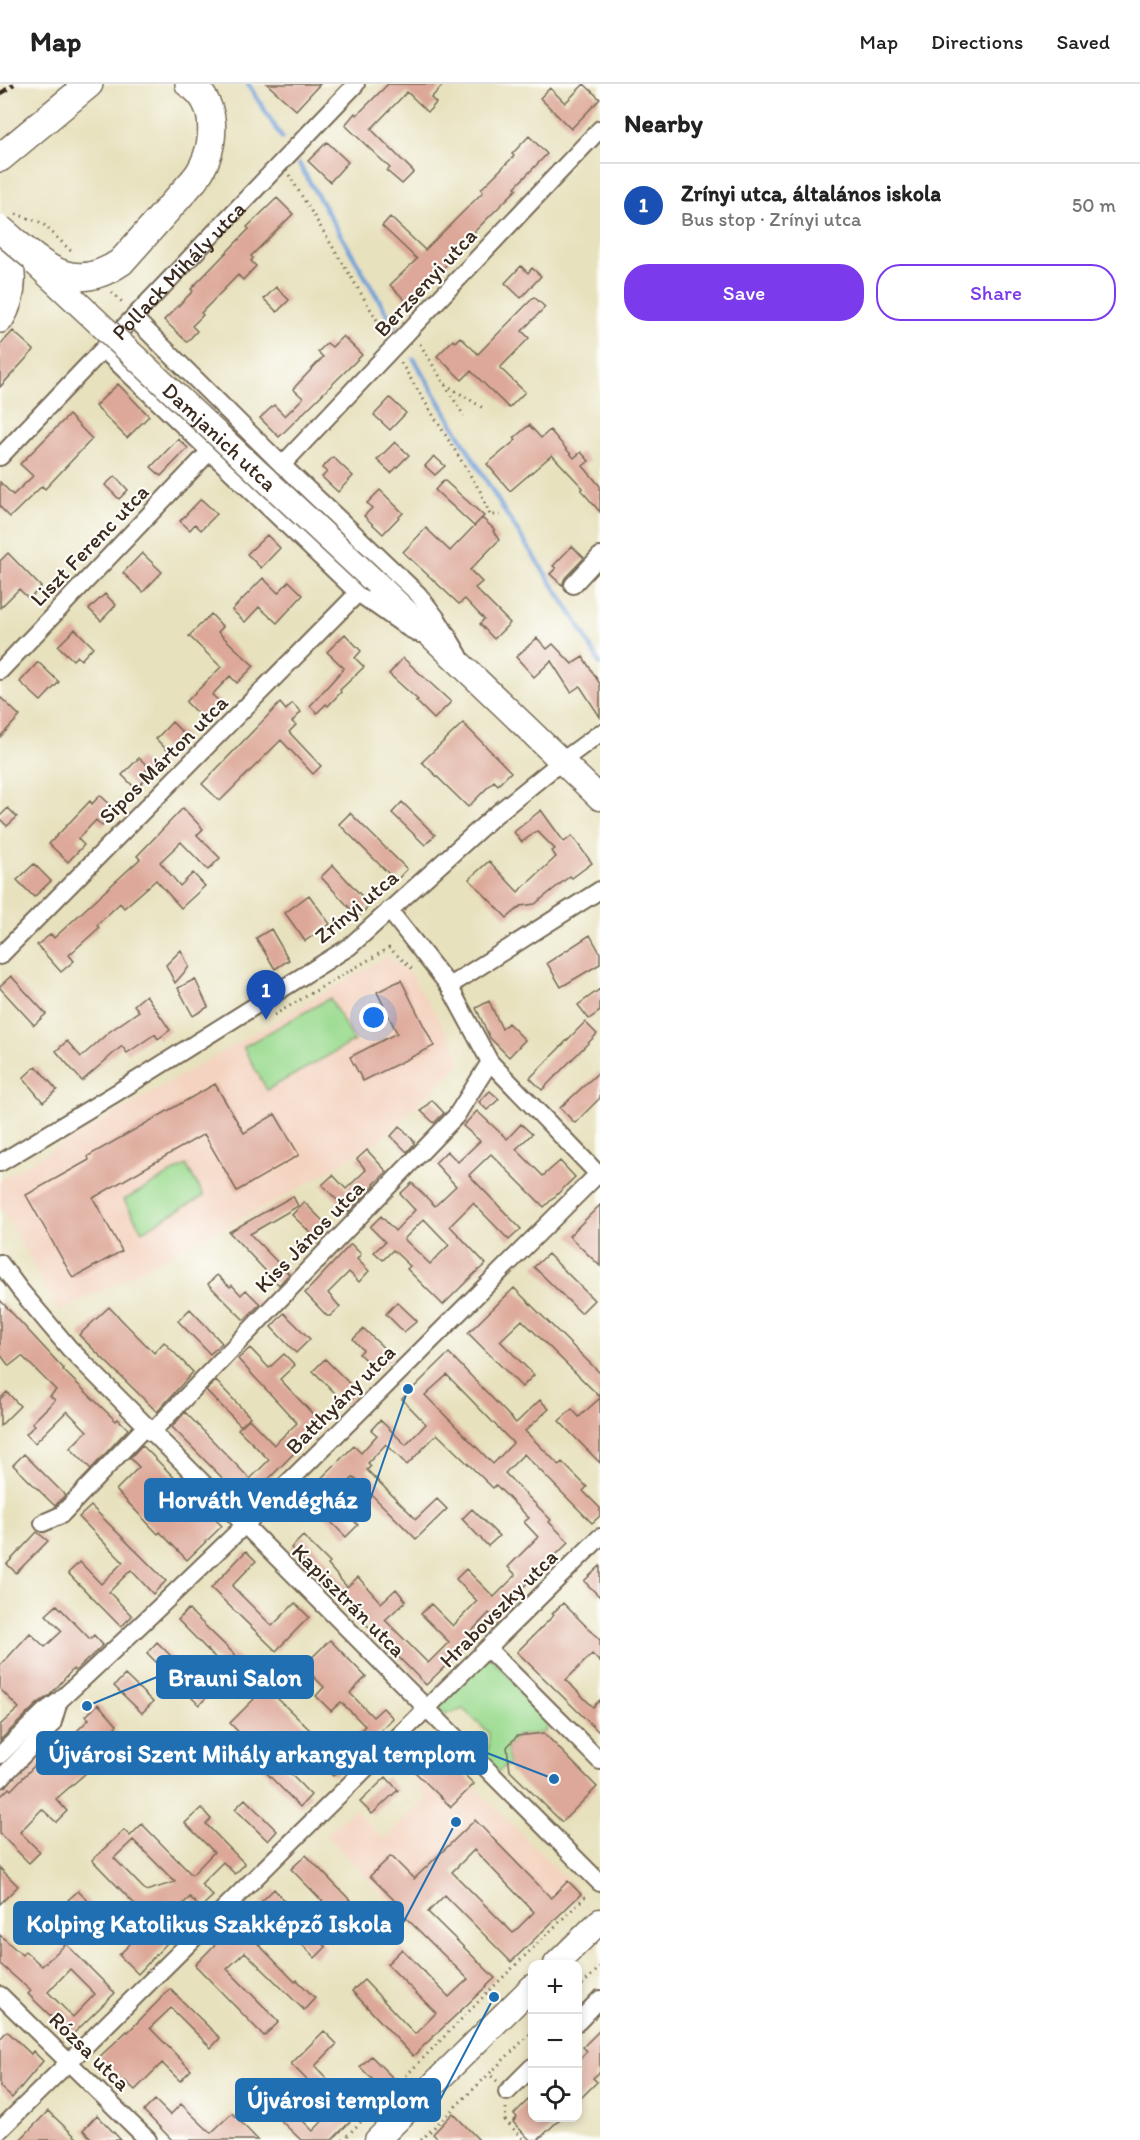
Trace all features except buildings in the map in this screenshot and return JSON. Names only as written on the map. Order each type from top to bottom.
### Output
[{"type":"main road","points":[[0,158],[90,84]]},
{"type":"main road","points":[[4,224],[56,272],[68,277],[90,277],[109,270],[128,255],[194,180],[207,160],[212,128],[210,112],[194,86]]},
{"type":"main road","points":[[0,238],[5,246],[10,265],[12,291],[8,306],[0,319]]},
{"type":"street","name":"Pollack Mihály utca","points":[[0,457],[356,84]]},
{"type":"street","name":"Berzsenyi utca","points":[[282,465],[600,129]]},
{"type":"street","name":"Damjanich utca","points":[[4,224],[367,588]]},
{"type":"street","name":"Damjanich utca","points":[[134,318],[282,465],[418,594],[438,620],[471,674]]},
{"type":"street","name":"Damjanich utca","points":[[104,350],[210,451],[367,588],[439,644],[600,798]]},
{"type":"street","name":"Liszt Ferenc utca","points":[[0,670],[210,451]]},
{"type":"street","points":[[573,585],[600,556]]},
{"type":"street","name":"Sipos Márton utca","points":[[0,956],[367,588]]},
{"type":"street","name":"Zrínyi utca","points":[[0,1163],[349,946],[494,816],[562,761],[600,734]]},
{"type":"street","points":[[449,986],[600,890]]},
{"type":"street","points":[[389,910],[449,986],[490,1062],[599,1175]]},
{"type":"street","name":"Kiss János utca","points":[[43,1523],[61,1515],[148,1430],[456,1116],[490,1062]]},
{"type":"street","name":"Batthyány utca","points":[[0,1755],[45,1711],[59,1701],[155,1613],[599,1175]]},
{"type":"street","name":"Kapisztrán utca","points":[[0,1263],[69,1348],[427,1710],[596,1887]]},
{"type":"street","name":"Hrabovszky utca","points":[[0,2130],[600,1537]]},
{"type":"street","points":[[489,1648],[600,1761]]},
{"type":"street","name":"Batthyány utca","points":[[0,1779],[52,1725],[59,1701]]},
{"type":"street","points":[[561,1960],[600,1921]]},
{"type":"street","points":[[376,2140],[528,1991]]},
{"type":"street","name":"Rózsa utca","points":[[1,1996],[148,2140]]},
{"type":"street","points":[[582,2018],[600,1999]]},
{"type":"street","points":[[507,2092],[531,2068]]},
{"type":"path","points":[[4,224],[42,223]]},
{"type":"path","points":[[411,329],[464,416]]},
{"type":"path","points":[[444,383],[483,408]]},
{"type":"path","points":[[265,1020],[389,948],[415,971]]},
{"type":"path","points":[[343,2140],[484,1995],[596,1887]]},
{"type":"path","points":[[582,1985],[600,1967]]},
{"type":"path","points":[[421,2140],[489,2074]]},
{"type":"shaded area","points":[[388,956],[411,975],[462,1062],[380,1140],[289,1194],[59,1312],[0,1205],[0,1180]]},
{"type":"shaded area","points":[[425,1737],[581,1894],[547,1926],[474,1850],[440,1883],[433,1877],[399,1911],[326,1835],[354,1809],[384,1839],[428,1797],[396,1765]]},
{"type":"green space","points":[[330,998],[354,1041],[267,1090],[243,1047]]},
{"type":"green space","points":[[186,1165],[204,1196],[142,1231],[124,1200]]},
{"type":"green space","points":[[488,1654],[550,1720],[544,1733],[517,1736],[507,1747],[509,1764],[497,1772],[487,1762],[489,1733],[463,1709],[444,1715],[436,1706]]},
{"type":"waterway","points":[[248,84],[282,138]]},
{"type":"waterway","points":[[299,164],[395,327]]},
{"type":"waterway","points":[[414,359],[505,512],[577,622],[600,664]]},
{"type":"railway","points":[[0,94],[14,84]]},
{"type":"place","name":"Zrínyi utca, általános iskola","points":[[266,1020]]},
{"type":"place","name":"Horváth Vendégház","points":[[408,1389]]},
{"type":"place","name":"Brauni Salon","points":[[87,1706]]},
{"type":"place","name":"Újvárosi Szent Mihály arkangyal templom","points":[[554,1779]]},
{"type":"place","name":"Kolping Katolikus Szakképző Iskola","points":[[456,1822]]},
{"type":"place","name":"Újvárosi templom","points":[[494,1997]]}]
